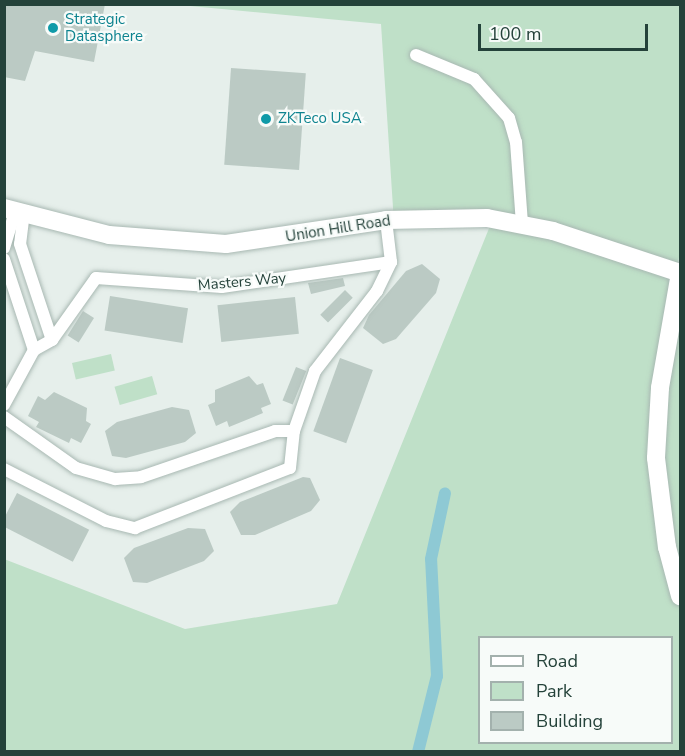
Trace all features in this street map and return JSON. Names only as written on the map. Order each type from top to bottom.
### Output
[{"type":"street","points":[[416,55],[474,79],[509,118],[522,223]]},
{"type":"street","points":[[12,207],[20,244],[52,340]]},
{"type":"street","points":[[4,250],[12,207]]},
{"type":"street","name":"Union Hill Road","points":[[12,207],[109,235],[216,244],[265,242],[386,220],[462,217],[522,223],[680,273]]},
{"type":"street","points":[[4,469],[106,521],[135,528],[290,468],[294,432],[315,371],[377,291],[392,262],[386,220]]},
{"type":"street","points":[[4,250],[20,244]]},
{"type":"street","points":[[4,259],[34,350],[4,405]]},
{"type":"street","name":"Masters Way","points":[[34,350],[52,340],[96,278],[222,287],[392,262]]},
{"type":"street","points":[[680,273],[660,388],[656,458],[667,547],[681,597]]},
{"type":"street","points":[[4,417],[76,468],[115,479],[141,477],[274,431],[294,432]]},
{"type":"green space","points":[[180,5],[680,5],[680,251],[675,282],[680,282],[680,751],[5,751],[4,559],[185,629],[337,604],[492,221],[394,223],[381,24]]},
{"type":"green space","points":[[111,354],[115,371],[76,380],[72,363]]},
{"type":"green space","points":[[152,376],[157,394],[120,405],[115,387]]},
{"type":"building","name":"Strategic Datasphere","points":[[4,4],[105,4],[94,62],[35,51],[25,81],[4,77]]},
{"type":"building","name":"ZKTeco USA","points":[[231,68],[306,73],[299,170],[224,165]]},
{"type":"building","points":[[422,264],[440,279],[436,293],[396,339],[383,344],[363,328],[369,315],[406,271]]},
{"type":"building","points":[[343,278],[345,286],[311,294],[308,283]]},
{"type":"building","points":[[345,290],[353,298],[328,323],[320,315]]},
{"type":"building","points":[[110,296],[188,308],[183,343],[105,331]]},
{"type":"building","points":[[295,297],[299,334],[221,342],[217,305]]},
{"type":"building","points":[[83,311],[94,318],[79,342],[68,336]]},
{"type":"building","points":[[340,358],[373,370],[346,443],[313,431]]},
{"type":"building","points":[[296,367],[306,371],[293,404],[283,400]]},
{"type":"building","points":[[249,376],[257,385],[263,383],[271,404],[261,408],[263,413],[229,427],[227,421],[216,426],[208,405],[215,402],[215,390]]},
{"type":"building","points":[[54,392],[87,408],[86,421],[91,424],[81,443],[71,438],[69,443],[36,427],[39,422],[28,416],[38,396],[45,400]]},
{"type":"building","points":[[172,407],[189,410],[196,433],[185,442],[126,458],[112,456],[105,431],[117,422]]},
{"type":"building","points":[[303,477],[310,478],[320,500],[311,511],[255,535],[241,535],[230,512],[240,502]]},
{"type":"building","points":[[17,493],[89,530],[73,562],[4,527],[4,519]]},
{"type":"building","points":[[188,528],[205,529],[214,551],[204,561],[147,583],[133,582],[124,558],[134,548]]},
{"type":"waterway","points":[[418,752],[437,676],[431,559],[445,493]]},
{"type":"place","name":"Strategic Datasphere","points":[[53,28]]},
{"type":"place","name":"ZKTeco USA","points":[[266,119]]}]
